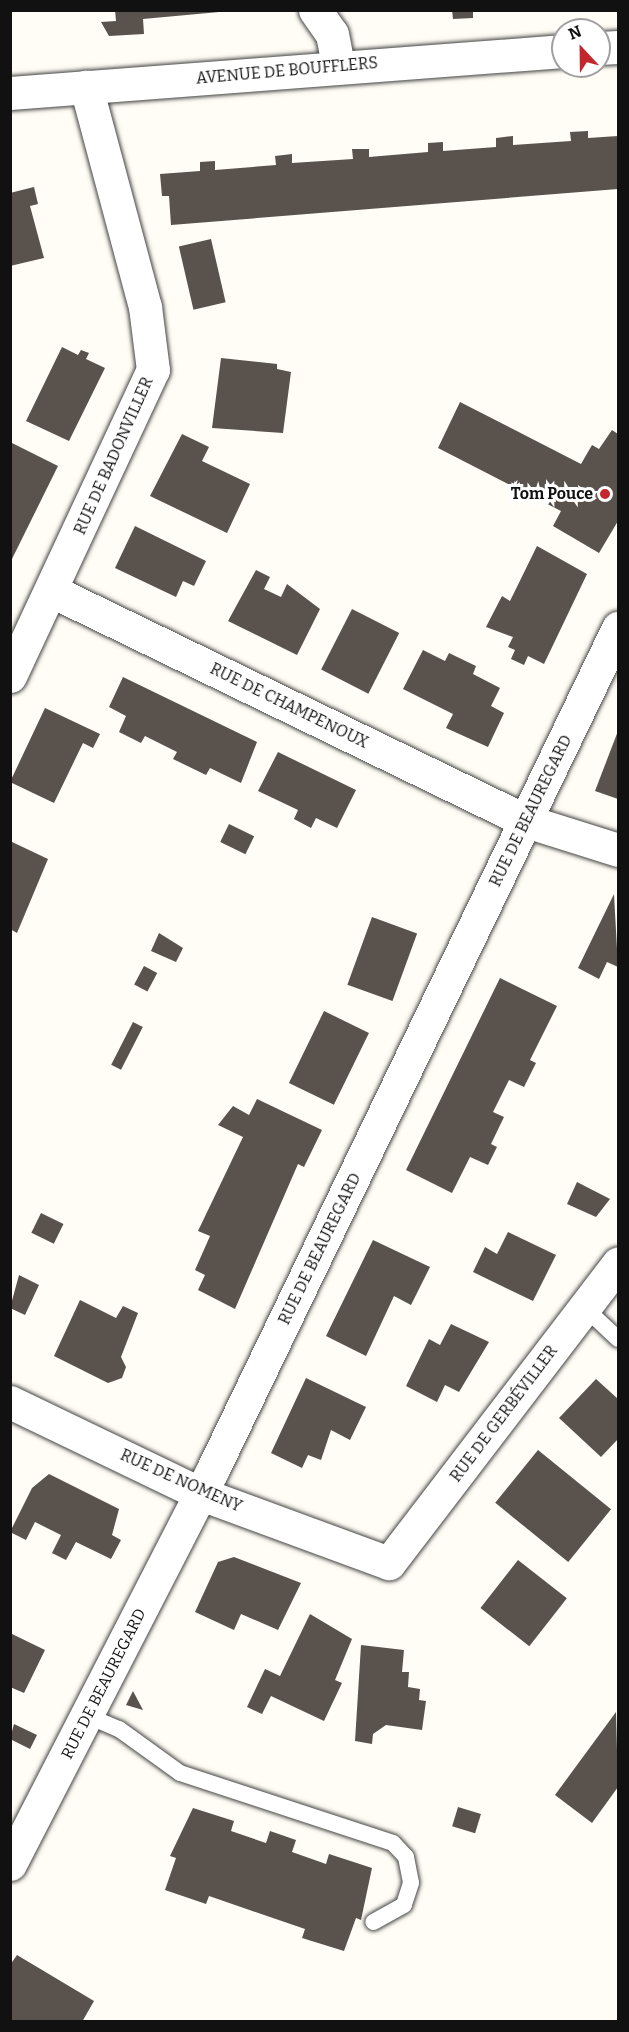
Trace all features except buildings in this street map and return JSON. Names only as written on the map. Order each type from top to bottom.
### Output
[{"type":"street","points":[[315,10],[332,34],[338,66]]},
{"type":"street","name":"AVENUE DE BOUFFLERS","points":[[10,93],[338,66],[551,52]]},
{"type":"street","name":"RUE DE BADONVILLER","points":[[10,676],[148,387],[154,358],[86,87]]},
{"type":"street","name":"RUE DE CHAMPENOUX","points":[[52,591],[526,821],[618,850]]},
{"type":"street","name":"RUE DE BEAUREGARD","points":[[10,1864],[201,1494],[618,628]]},
{"type":"street","name":"RUE DE GERBÉVILLER","points":[[389,1563],[618,1264]]},
{"type":"street","name":"RUE DE NOMENY","points":[[10,1402],[201,1494],[389,1563]]},
{"type":"lane","points":[[585,1308],[618,1339]]},
{"type":"lane","points":[[88,1716],[119,1729],[180,1773],[393,1843],[406,1857],[411,1884],[404,1905],[373,1922]]},
{"type":"place","name":"Tom Pouce","points":[[605,494]]}]
